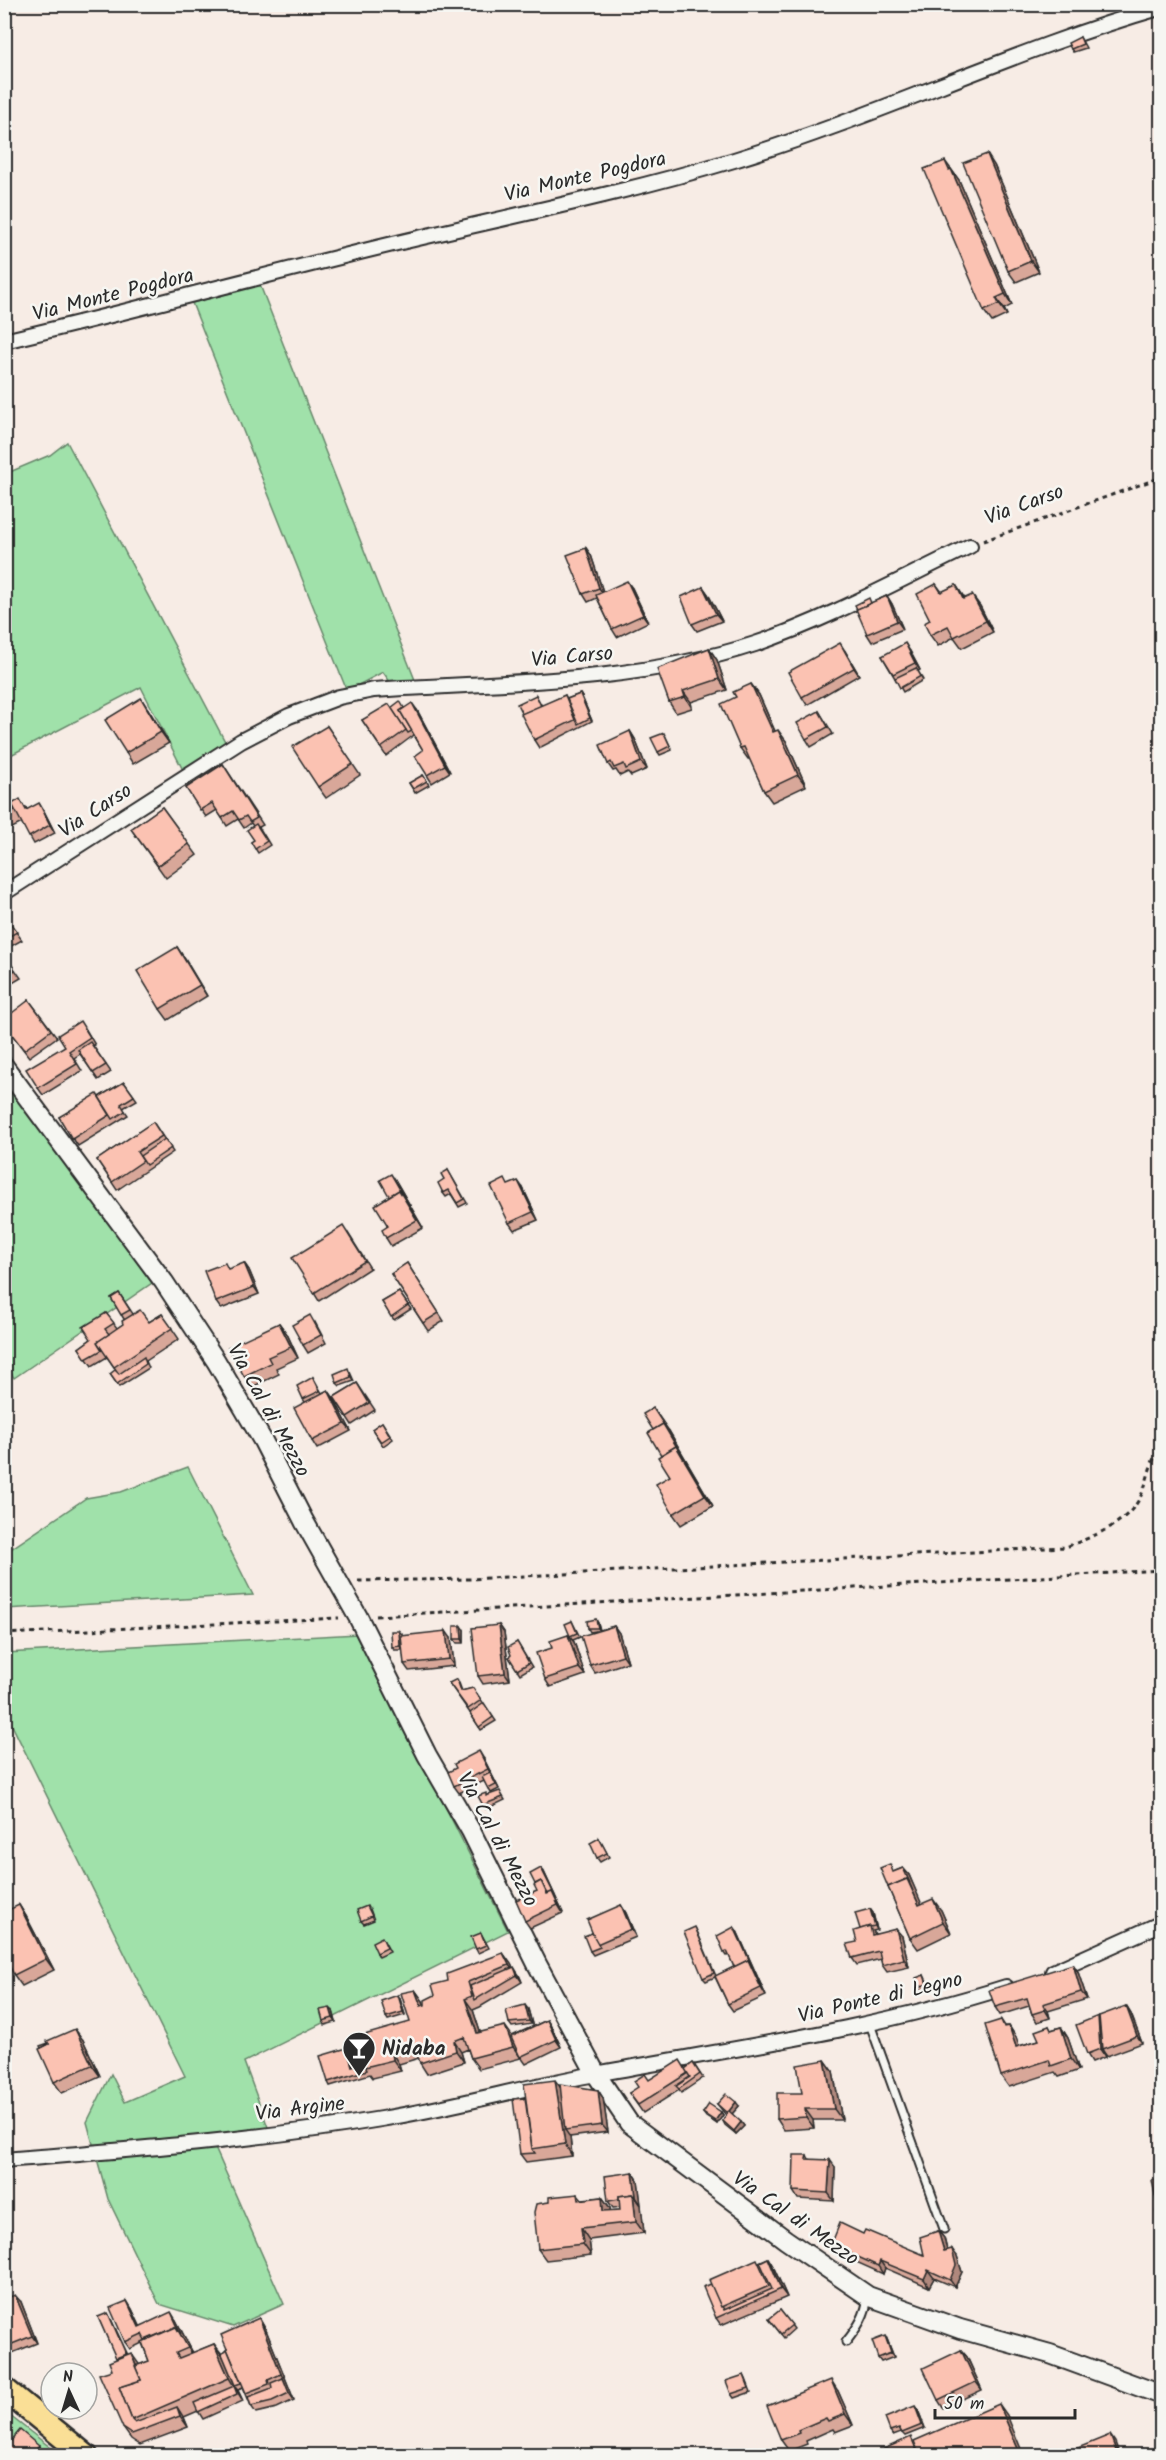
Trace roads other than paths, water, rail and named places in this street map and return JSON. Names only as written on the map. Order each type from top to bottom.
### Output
[{"type":"main road","points":[[4,2389],[86,2456]]},
{"type":"street","name":"Via Monte Pogdora","points":[[4,341],[374,249],[659,182],[840,124],[1022,53],[1161,7]]},
{"type":"street","name":"Via Carso","points":[[4,893],[241,741],[290,716],[339,697],[374,690],[587,678],[676,664],[753,644],[819,620],[970,546]]},
{"type":"street","name":"Via Cal di Mezzo","points":[[4,1066],[164,1282],[216,1360],[263,1440],[303,1521],[358,1617],[427,1755],[471,1831],[537,1964],[596,2074],[629,2123],[786,2240],[868,2296],[960,2329],[1050,2354],[1161,2395]]},
{"type":"street","points":[[1038,1977],[1060,1970],[1161,1923]]},
{"type":"street","name":"Via Ponte di Legno","points":[[596,2074],[870,2024],[950,2005],[1016,1984]]},
{"type":"street","name":"Via Argine","points":[[4,2160],[88,2154],[381,2119],[596,2074]]},
{"type":"lane","points":[[870,2024],[944,2229]]},
{"type":"lane","points":[[846,2342],[866,2310],[868,2296]]},
{"type":"place","name":"Nidaba","points":[[359,2077]]}]
